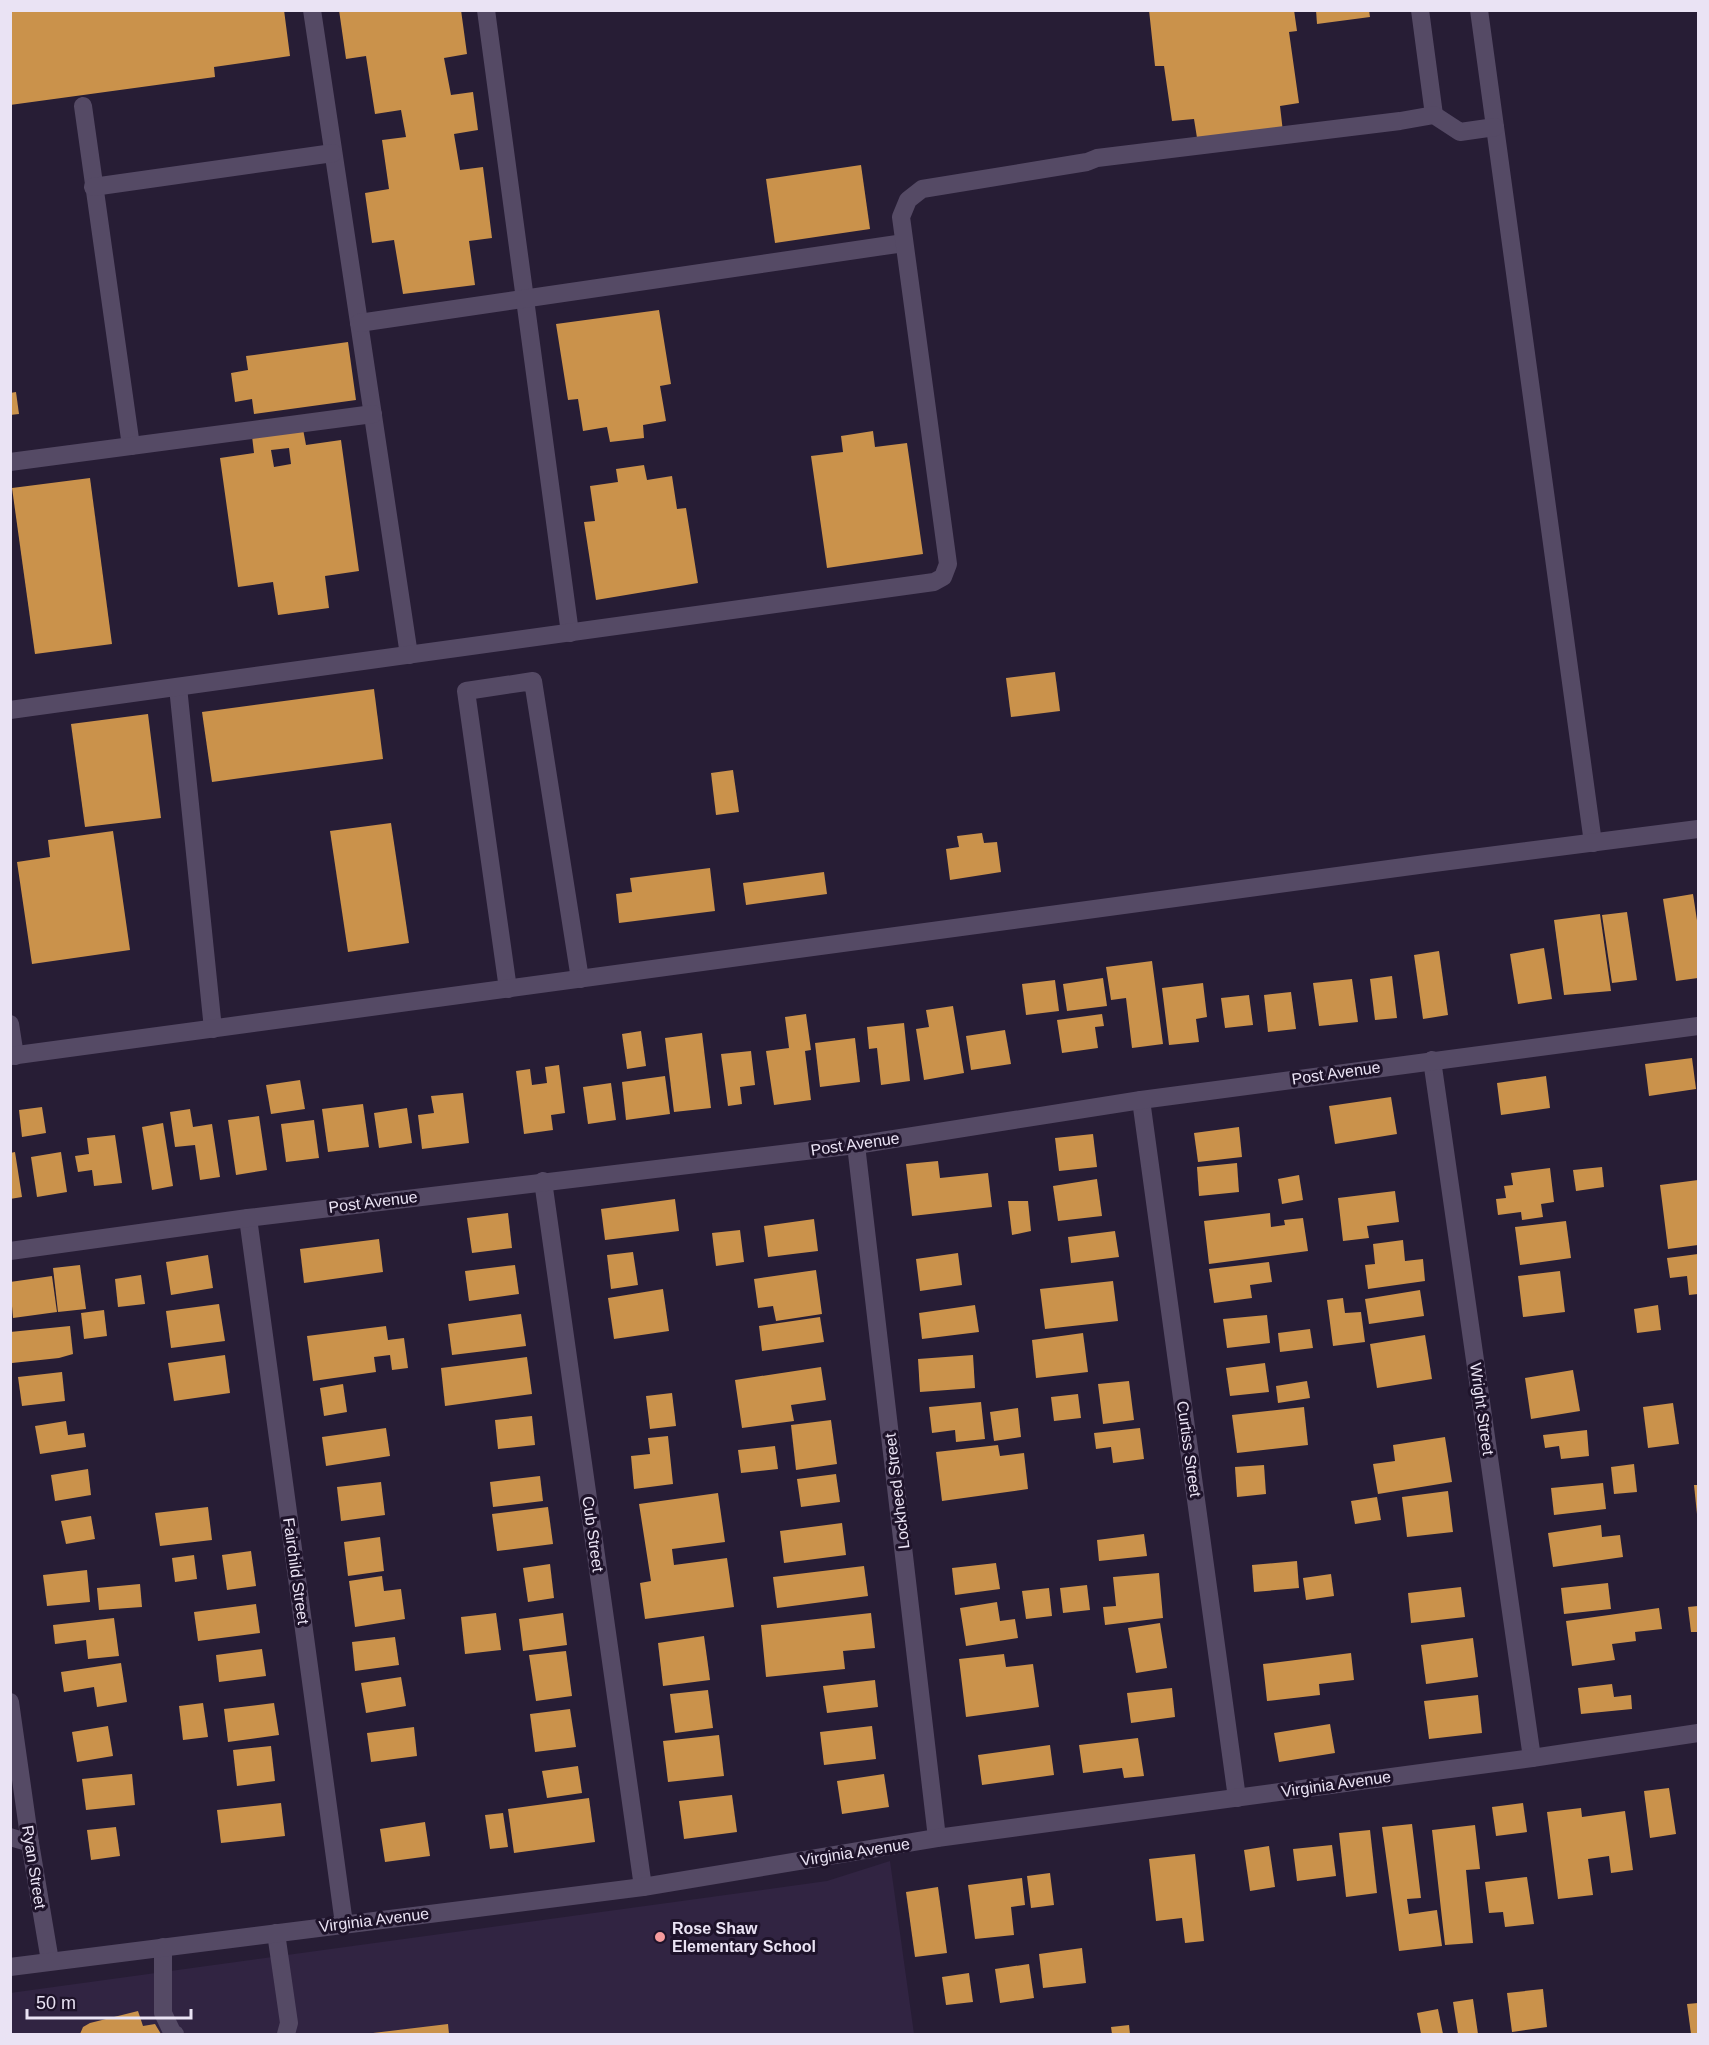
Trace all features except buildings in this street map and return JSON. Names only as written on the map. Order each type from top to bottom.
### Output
[{"type":"street","points":[[312,10],[409,655]]},
{"type":"street","points":[[486,10],[570,633]]},
{"type":"street","points":[[1420,10],[1434,115]]},
{"type":"street","points":[[1479,10],[1593,843]]},
{"type":"street","points":[[83,106],[131,446]]},
{"type":"street","points":[[10,710],[934,582],[943,577],[948,564],[901,217],[908,200],[922,189],[1087,162],[1097,158],[1388,123],[1434,115],[1460,132],[1495,127]]},
{"type":"street","points":[[93,187],[333,153]]},
{"type":"street","points":[[359,323],[904,243]]},
{"type":"street","points":[[10,462],[373,414]]},
{"type":"street","points":[[508,989],[466,691],[533,681],[580,979]]},
{"type":"street","points":[[178,687],[213,1029]]},
{"type":"street","points":[[10,1024],[13,1056],[1698,829]]},
{"type":"street","name":"Post Avenue","points":[[10,1251],[543,1181],[856,1145],[1141,1100],[1698,1026]]},
{"type":"street","name":"Wright Street","points":[[1432,1060],[1532,1758]]},
{"type":"street","name":"Curtiss Street","points":[[1141,1100],[1237,1798]]},
{"type":"street","name":"Lockheed Street","points":[[856,1145],[937,1838]]},
{"type":"street","name":"Cub Street","points":[[543,1181],[643,1887]]},
{"type":"street","name":"Fairchild Street","points":[[248,1218],[344,1924]]},
{"type":"street","name":"Ryan Street","points":[[10,1702],[16,1785],[30,1844],[50,1961]]},
{"type":"street","name":"Virginia Avenue","points":[[10,1967],[643,1887],[937,1838],[1532,1758],[1698,1733]]},
{"type":"street","points":[[10,1837],[30,1844]]},
{"type":"street","points":[[276,1933],[289,2023],[286,2034]]},
{"type":"street","points":[[163,1947],[163,2013],[175,2034]]},
{"type":"shaded area","name":"Rose Shaw Elementary School","points":[[890,1861],[914,2034],[11,2034],[10,1993],[827,1881]]},
{"type":"place","name":"Rose Shaw Elementary School","points":[[660,1937]]}]
